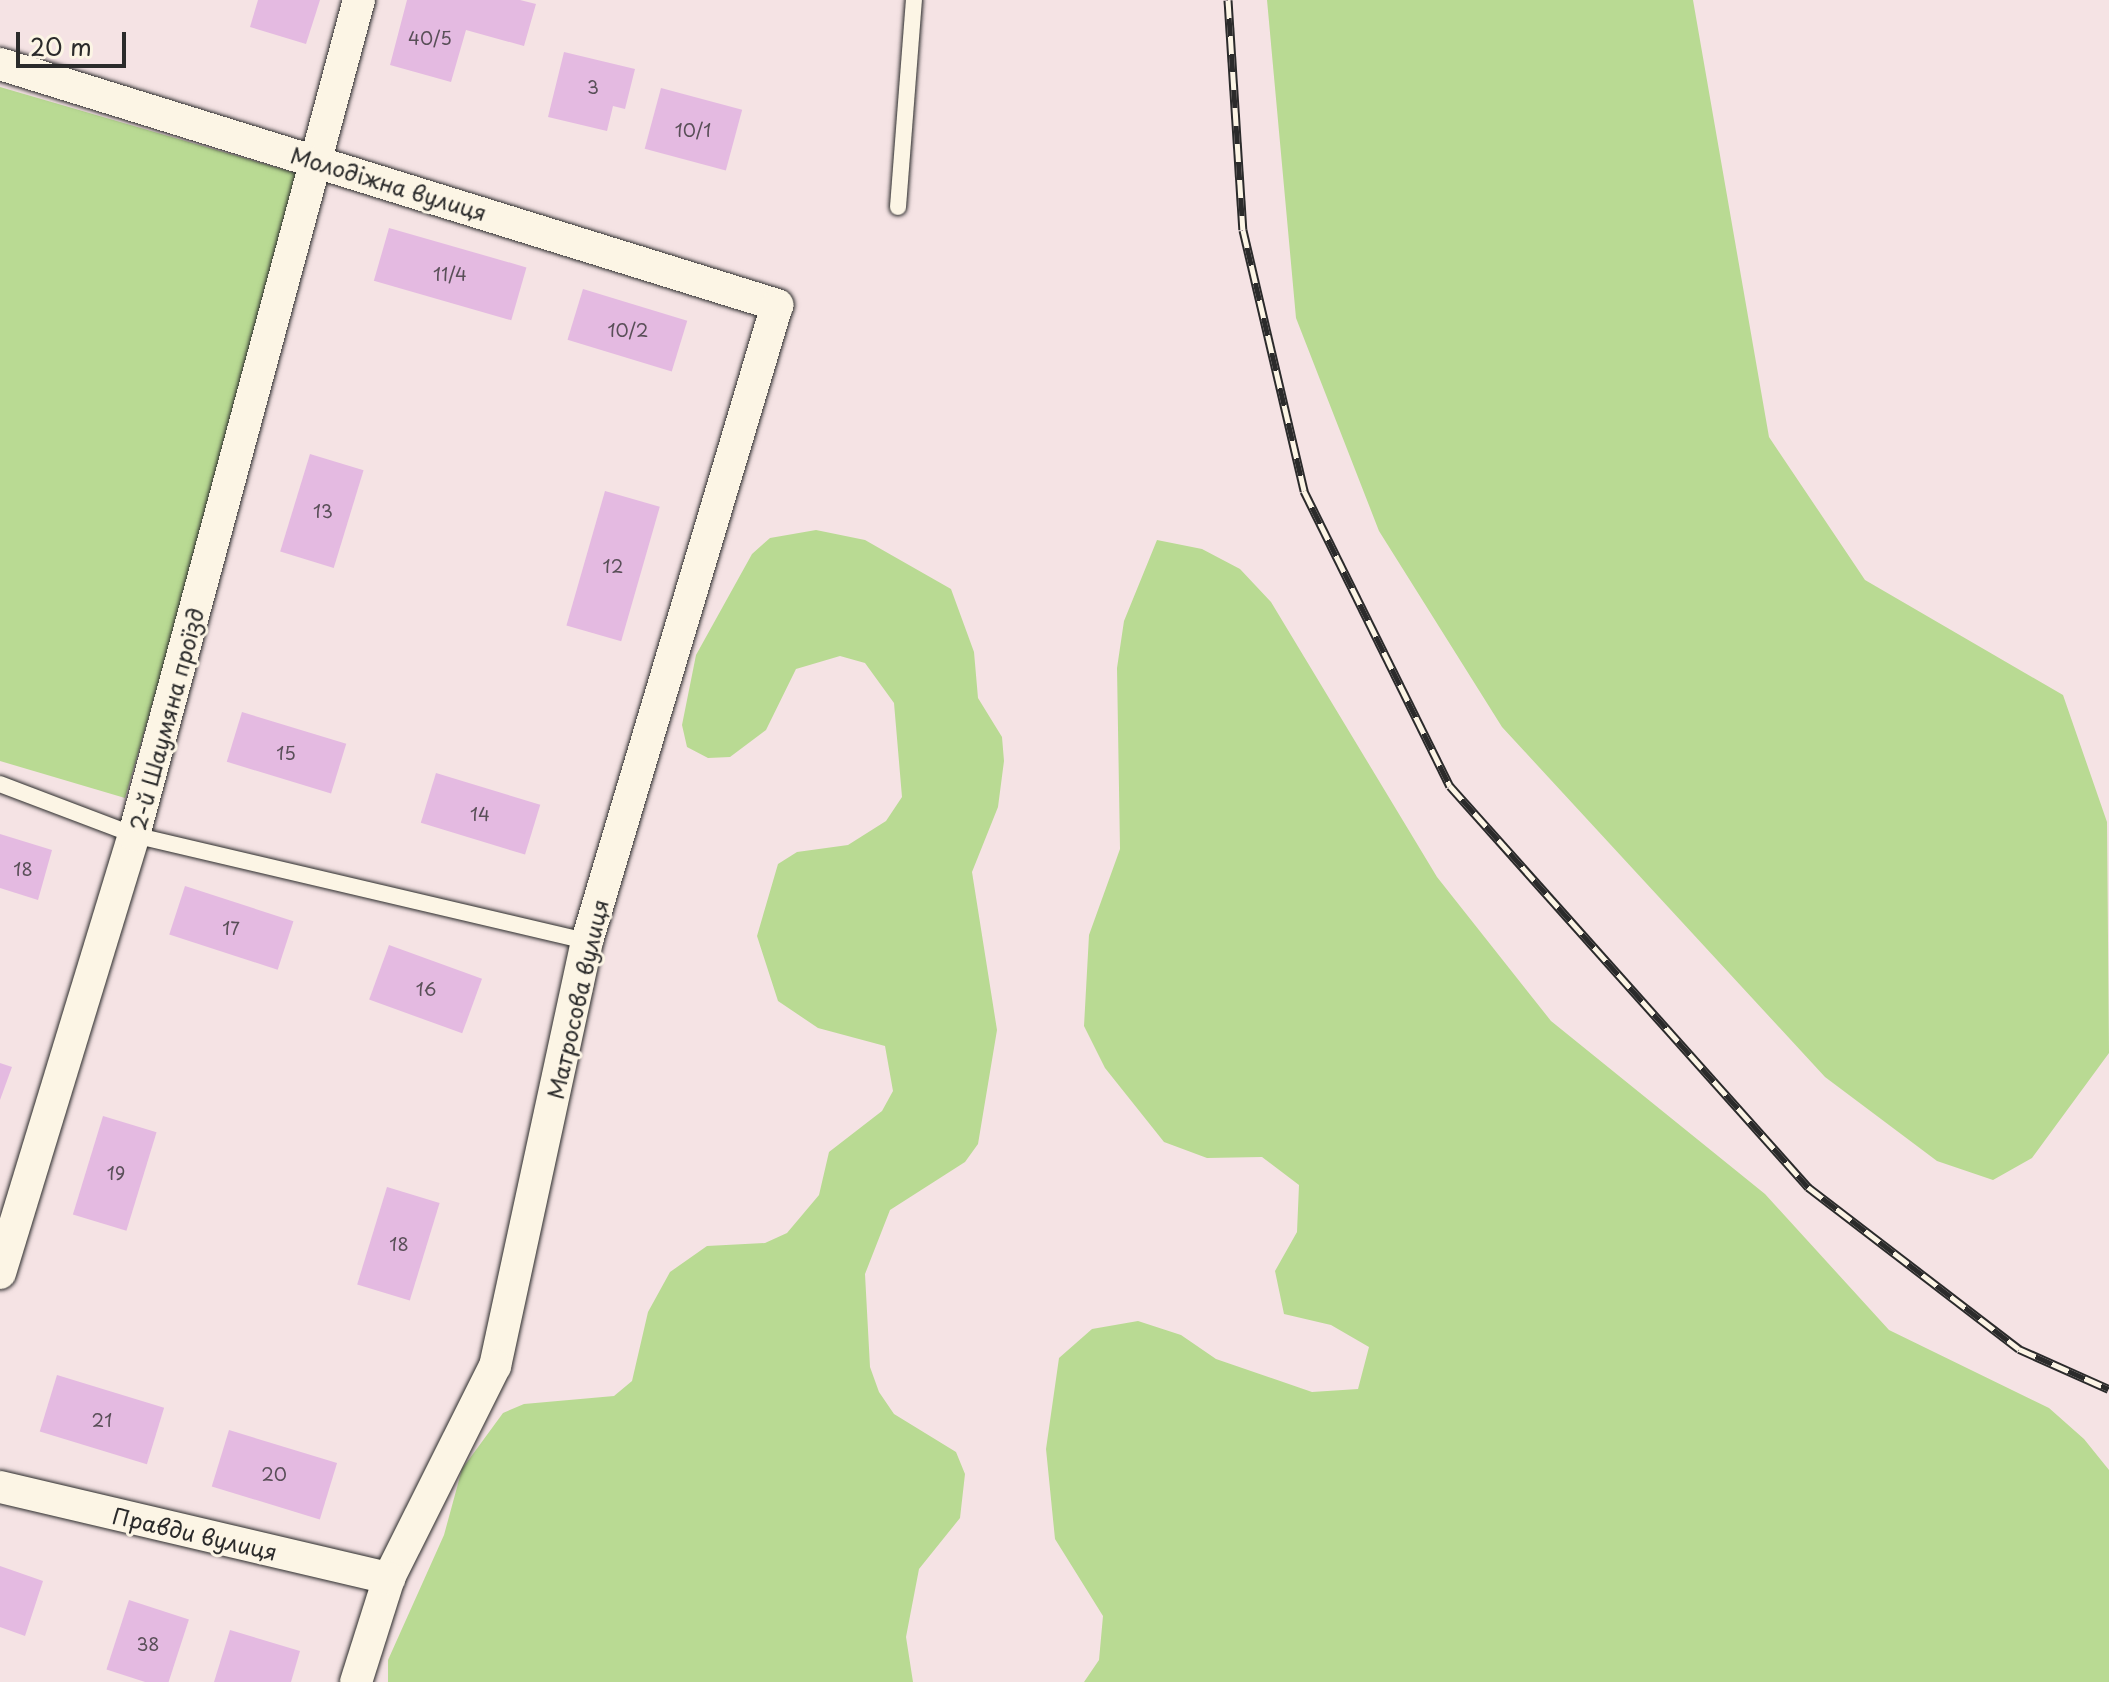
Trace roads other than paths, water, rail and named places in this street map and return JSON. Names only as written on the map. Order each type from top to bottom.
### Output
[{"type":"street","name":"2-й Шаумяна проїзд","points":[[0,1273],[134,835],[320,161],[359,0]]},
{"type":"street","name":"Молодіжна вулиця","points":[[0,64],[777,305]]},
{"type":"street","name":"Матросова вулиця","points":[[356,1682],[389,1578],[495,1366],[587,941],[777,305]]},
{"type":"street","name":"Правди вулиця","points":[[0,1487],[389,1578]]},
{"type":"lane","points":[[898,207],[914,0]]},
{"type":"lane","points":[[0,784],[134,835],[587,941]]},
{"type":"railway","points":[[1228,0],[1243,230],[1304,491],[1450,786],[1808,1187],[2019,1349],[2109,1389]]}]
